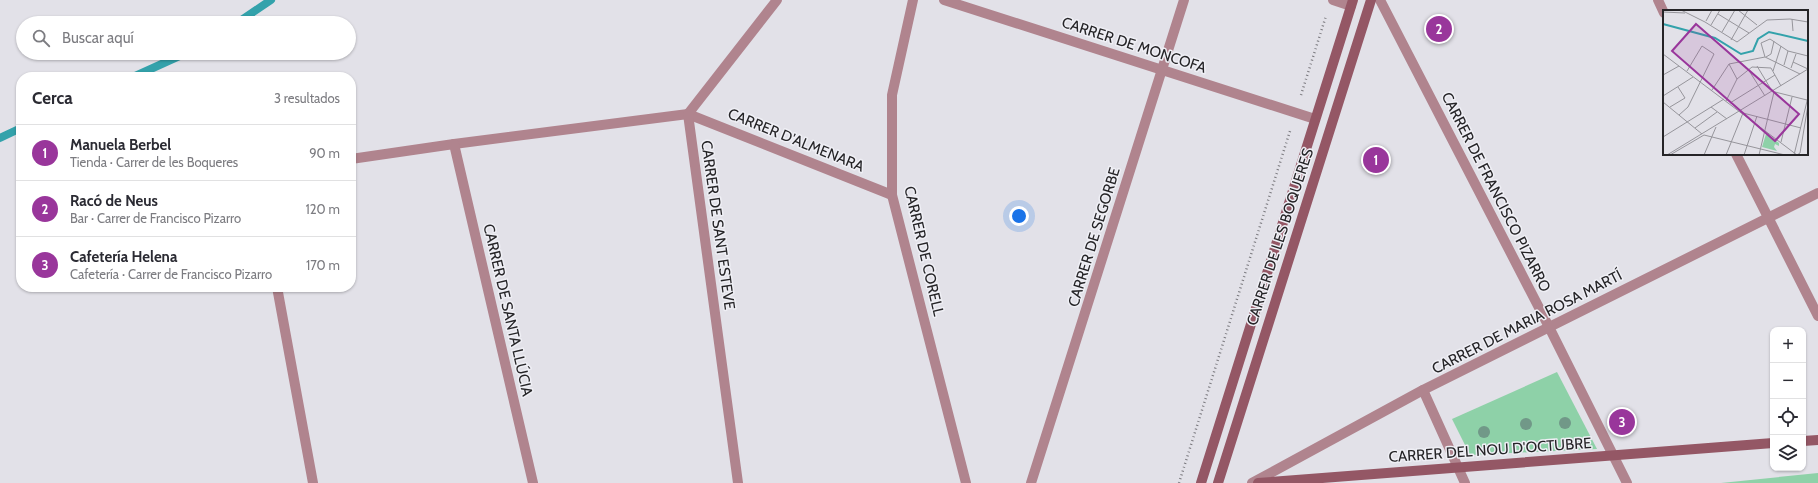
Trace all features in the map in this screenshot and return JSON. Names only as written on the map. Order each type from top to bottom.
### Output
[{"type":"street","points":[[356,158],[688,114],[777,0]]},
{"type":"street","name":"CARRER DE CORELL","points":[[913,0],[892,95],[892,195],[966,483]]},
{"type":"street","name":"CARRER DE MONCOFA","points":[[944,0],[1316,119]]},
{"type":"street","name":"CARRER DE SEGORBE","points":[[1031,483],[1184,0]]},
{"type":"street","points":[[1333,0],[1352,3]]},
{"type":"street","points":[[1370,2],[1381,0]]},
{"type":"street","name":"CARRER DE FRANCISCO PIZARRO","points":[[1381,0],[1627,483]]},
{"type":"street","points":[[1658,0],[1663,11]]},
{"type":"street","name":"CARRER DE LES BOQUERES","points":[[1218,483],[1370,2]]},
{"type":"street","name":"CARRER DE LES BOQUERES","points":[[1201,483],[1352,3]]},
{"type":"street","name":"CARRER D'ALMENARA","points":[[688,114],[892,195]]},
{"type":"street","name":"CARRER DE SANT ESTEVE","points":[[688,114],[738,483]]},
{"type":"street","name":"CARRER DE SANTA LLÚCIA","points":[[454,144],[533,483]]},
{"type":"street","points":[[1736,155],[1818,316]]},
{"type":"street","name":"CARRER DE MARIA ROSA MARTÍ","points":[[1252,483],[1423,390],[1818,193]]},
{"type":"street","points":[[278,292],[313,483]]},
{"type":"street","points":[[1423,390],[1465,483]]},
{"type":"street","points":[[1806,441],[1818,440]]},
{"type":"street","name":"CARRER DEL NOU D'OCTUBRE","points":[[1258,483],[1770,443]]},
{"type":"path","points":[[1178,483],[1326,15]]},
{"type":"green space","points":[[1557,372],[1597,449],[1470,455],[1452,419]]},
{"type":"green space","points":[[1818,473],[1818,483],[1721,483]]},
{"type":"waterway","points":[[247,16],[271,0]]},
{"type":"waterway","points":[[144,72],[171,60]]},
{"type":"waterway","points":[[0,138],[16,130]]},
{"type":"place","name":"Racó de Neus","points":[[1439,29]]},
{"type":"place","name":"Manuela Berbel","points":[[1376,160]]},
{"type":"place","name":"Cafetería Helena","points":[[1622,422]]}]
